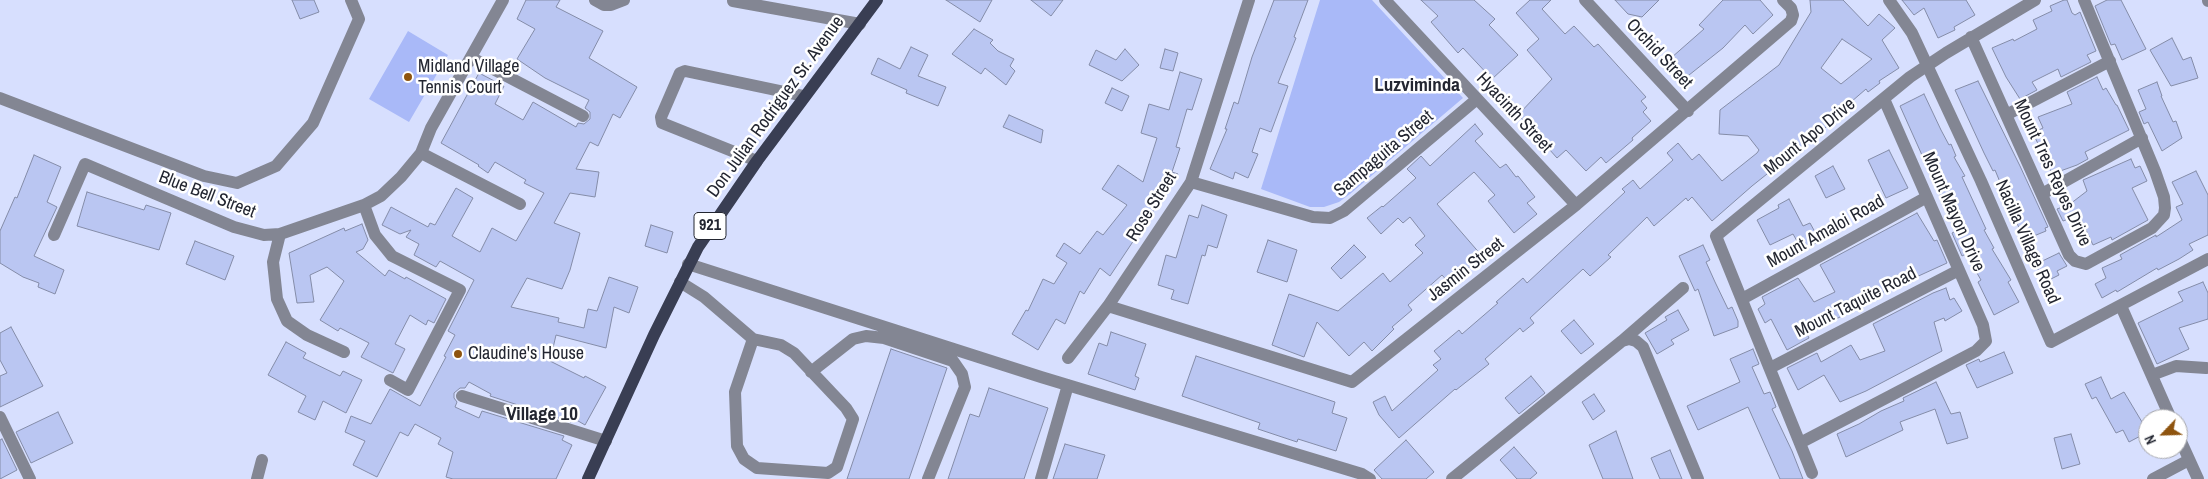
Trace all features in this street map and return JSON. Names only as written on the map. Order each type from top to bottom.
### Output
[{"type":"main road","name":"Don Julian Rodriguez Sr. Avenue","points":[[588,479],[688,264],[708,229],[804,96],[877,0]]},
{"type":"street","points":[[0,98],[204,176],[238,183],[276,166],[313,123],[359,19],[352,0]]},
{"type":"street","name":"Blue Bell Street","points":[[54,235],[85,164],[234,227],[264,235],[280,234],[364,205],[381,196],[402,177],[421,153],[431,128],[503,0]]},
{"type":"street","points":[[595,0],[604,5],[611,5],[624,0]]},
{"type":"street","name":"Rose Street","points":[[1068,358],[1108,306],[1191,182],[1249,0]]},
{"type":"street","name":"Hyacinth Street","points":[[1385,0],[1576,205]]},
{"type":"street","name":"Orchid Street","points":[[1585,0],[1688,111]]},
{"type":"street","name":"Jasmin Street","points":[[1108,306],[1352,382],[1576,205],[1791,21],[1793,15],[1783,0]]},
{"type":"street","name":"Nacilla Village Road","points":[[1888,0],[1906,22],[1981,181],[2051,342],[2208,259]]},
{"type":"street","points":[[1926,65],[2035,0]]},
{"type":"street","name":"Mount Tres Reyes Drive","points":[[1971,37],[2069,255],[2074,262],[2086,264],[2152,228],[2164,215],[2164,197],[2142,138],[2084,0]]},
{"type":"street","points":[[733,2],[860,24]]},
{"type":"street","points":[[472,58],[583,116]]},
{"type":"street","points":[[2006,115],[2110,61]]},
{"type":"street","name":"Mount Apo Drive","points":[[1742,299],[1716,236],[1926,65]]},
{"type":"street","points":[[757,161],[662,122],[661,118],[680,73],[685,72],[804,96]]},
{"type":"street","name":"Sampaguita Street","points":[[1191,182],[1313,217],[1330,218],[1344,211],[1477,99]]},
{"type":"street","name":"Mount Mayon Drive","points":[[1800,443],[1976,351],[1986,341],[1983,325],[1884,99]]},
{"type":"street","points":[[2042,194],[2142,138]]},
{"type":"street","points":[[421,153],[520,204]]},
{"type":"street","name":"Mount Amaloi Road","points":[[1742,299],[1927,197]]},
{"type":"street","points":[[364,205],[375,235],[392,256],[460,290],[408,390],[390,380]]},
{"type":"street","points":[[280,234],[273,262],[277,299],[287,321],[308,335],[344,352]]},
{"type":"street","points":[[688,264],[1068,384],[1362,474],[1370,479]]},
{"type":"street","name":"Mount Taquite Road","points":[[1770,368],[1959,270]]},
{"type":"street","points":[[680,282],[704,297],[753,339],[781,345],[794,353],[846,408],[853,419],[837,467],[828,473],[756,468],[744,459],[737,446],[736,392],[753,339]]},
{"type":"street","points":[[1452,479],[1622,341],[1683,288]]},
{"type":"street","points":[[1742,299],[1812,473]]},
{"type":"street","points":[[2121,306],[2167,409]]},
{"type":"street","points":[[811,372],[853,338],[866,336],[884,338],[953,361],[962,374],[965,387],[928,479]]},
{"type":"street","points":[[1622,341],[1629,339],[1636,341],[1643,347],[1698,479]]},
{"type":"street","points":[[2152,375],[2176,366],[2206,368]]},
{"type":"street","points":[[1041,479],[1068,384]]},
{"type":"street","points":[[462,396],[606,441]]},
{"type":"street","points":[[0,417],[30,479]]},
{"type":"street","points":[[257,479],[262,460]]},
{"type":"street","points":[[2153,479],[2189,460],[2198,479]]},
{"type":"shaded area","points":[[1320,0],[1372,0],[1463,98],[1339,202],[1324,207],[1310,207],[1261,189]]},
{"type":"shaded area","name":"Midland Village Tennis Court","points":[[408,31],[448,55],[409,122],[369,99]]},
{"type":"building","points":[[292,0],[314,0],[319,12],[300,19]]},
{"type":"building","points":[[526,0],[560,0],[556,7],[603,31],[589,58],[637,87],[620,118],[613,114],[598,146],[590,142],[576,169],[599,172],[595,197],[570,193],[554,223],[580,233],[570,270],[562,289],[527,278],[511,307],[559,318],[558,322],[584,328],[588,309],[597,311],[609,277],[638,287],[629,313],[614,307],[606,348],[556,335],[550,361],[606,387],[585,425],[573,418],[571,422],[490,396],[491,394],[469,382],[465,388],[460,388],[454,393],[454,398],[457,402],[455,407],[479,418],[482,411],[564,436],[562,440],[572,445],[556,479],[453,479],[446,477],[453,452],[438,444],[441,438],[415,424],[408,436],[400,432],[377,477],[353,465],[365,441],[345,432],[351,416],[371,424],[390,389],[420,406],[446,357],[444,356],[455,335],[448,331],[474,280],[440,261],[436,267],[414,255],[419,244],[406,237],[411,230],[400,234],[382,225],[391,207],[428,227],[430,223],[435,225],[456,188],[473,198],[452,236],[480,252],[492,228],[516,241],[544,193],[524,183],[526,180],[495,162],[488,173],[479,165],[441,143],[479,73],[504,86],[495,104],[523,120],[533,102],[576,127],[578,123],[584,124],[590,119],[590,112],[585,108],[589,100],[545,78],[517,59],[535,29],[517,19]]},
{"type":"building","points":[[946,0],[992,0],[980,22]]},
{"type":"building","points":[[1031,0],[1063,0],[1051,16]]},
{"type":"building","points":[[1274,0],[1308,0],[1294,37],[1296,38],[1278,83],[1288,86],[1271,132],[1260,128],[1252,152],[1258,154],[1248,178],[1235,172],[1233,179],[1210,169],[1227,129],[1225,129],[1234,102],[1238,104],[1252,57]]},
{"type":"building","points":[[1421,0],[1474,0],[1495,19],[1489,25],[1518,55],[1492,79],[1463,48],[1458,53],[1431,22],[1438,16]]},
{"type":"building","points":[[1530,0],[1551,0],[1542,9],[1565,34],[1574,26],[1594,47],[1598,44],[1646,97],[1641,101],[1647,108],[1643,112],[1651,121],[1632,138],[1633,140],[1606,163],[1601,157],[1586,171],[1566,150],[1557,158],[1549,149],[1551,147],[1518,115],[1552,79],[1527,50],[1539,39],[1516,13]]},
{"type":"building","points":[[1615,0],[1659,0],[1642,17],[1628,14]]},
{"type":"building","points":[[1723,0],[1760,0],[1773,15],[1753,34],[1745,25],[1723,48],[1679,83],[1663,65],[1704,29],[1699,25]]},
{"type":"building","points":[[1810,0],[1843,0],[1868,26],[1879,14],[1895,28],[1882,40],[1899,68],[1879,81],[1880,83],[1868,92],[1866,89],[1836,115],[1837,118],[1752,186],[1712,221],[1692,197],[1688,201],[1686,198],[1654,226],[1647,217],[1608,255],[1611,257],[1590,276],[1583,269],[1530,318],[1534,323],[1523,332],[1520,328],[1485,359],[1489,364],[1455,389],[1399,438],[1379,415],[1373,402],[1385,396],[1392,411],[1438,370],[1433,365],[1441,359],[1434,351],[1459,330],[1462,334],[1498,303],[1496,302],[1523,278],[1527,283],[1625,192],[1622,189],[1633,180],[1640,189],[1673,160],[1667,153],[1678,143],[1692,160],[1699,154],[1722,181],[1757,153],[1759,150],[1748,136],[1719,134],[1720,110],[1779,65],[1811,12]],"holes":[[[1842,39],[1872,59],[1841,84],[1821,68]]]},
{"type":"building","points":[[1902,0],[1966,0],[1975,15],[1954,27],[1955,30],[1938,38],[1924,8],[1914,15]]},
{"type":"building","points":[[2067,0],[2072,13],[2075,15],[2080,12],[2096,51],[2087,55],[2091,62],[2061,77],[2058,69],[2032,82],[2037,90],[2020,99],[2006,77],[1992,48],[2013,39],[2014,41],[2037,29],[2033,20],[2052,11],[2050,6]]},
{"type":"building","points":[[2107,0],[2121,0],[2146,49],[2122,60],[2115,44],[2111,45],[2095,6]]},
{"type":"building","points":[[974,29],[993,40],[990,43],[998,51],[1014,59],[1010,66],[1015,71],[1006,85],[985,68],[981,74],[952,54]]},
{"type":"building","points":[[2172,38],[2183,60],[2191,57],[2198,78],[2171,86],[2150,50]]},
{"type":"building","points":[[911,47],[928,55],[918,76],[946,87],[938,106],[906,93],[907,90],[871,74],[878,58],[900,69]]},
{"type":"building","points":[[1125,49],[1139,65],[1122,81],[1089,65],[1096,50],[1116,60]]},
{"type":"building","points":[[1165,49],[1178,53],[1173,71],[1160,68]]},
{"type":"building","points":[[1180,72],[1202,79],[1192,110],[1187,109],[1176,147],[1180,148],[1172,172],[1178,174],[1110,276],[1100,268],[1084,294],[1080,291],[1065,324],[1056,319],[1038,350],[1012,334],[1026,310],[1028,311],[1043,279],[1054,284],[1067,263],[1056,256],[1064,243],[1080,254],[1097,231],[1103,235],[1127,205],[1102,189],[1118,165],[1143,182],[1157,138],[1141,133],[1149,104],[1169,110]]},
{"type":"building","points":[[2097,77],[2103,90],[2106,88],[2117,105],[2129,130],[2085,152],[2088,159],[2052,174],[2033,133],[2043,128],[2038,117],[2072,104],[2067,92]]},
{"type":"building","points":[[1978,81],[2048,227],[2045,228],[2046,231],[2024,240],[1995,170],[1993,171],[1984,153],[1955,90]]},
{"type":"building","points":[[2157,82],[2161,96],[2173,122],[2176,121],[2182,138],[2162,151],[2148,122],[2144,124],[2139,112],[2146,109],[2138,90]]},
{"type":"building","points":[[1112,88],[1129,96],[1122,111],[1105,103]]},
{"type":"building","points":[[1924,94],[1949,145],[1951,144],[1956,156],[1954,157],[1965,176],[1962,177],[1986,229],[1984,230],[1994,248],[1992,249],[2011,280],[2008,282],[2019,302],[1994,315],[1978,282],[1981,280],[1966,254],[1962,256],[1952,233],[1956,231],[1900,106]]},
{"type":"building","points":[[1009,115],[1043,130],[1041,143],[1003,127]]},
{"type":"building","points":[[1475,124],[1483,134],[1475,141],[1500,168],[1506,164],[1516,177],[1518,176],[1535,197],[1527,203],[1537,214],[1514,233],[1488,201],[1495,195],[1474,172],[1437,204],[1482,256],[1450,284],[1442,275],[1408,305],[1412,310],[1392,327],[1394,329],[1372,351],[1364,342],[1349,356],[1317,322],[1304,357],[1272,345],[1289,294],[1338,311],[1383,273],[1390,282],[1423,253],[1415,245],[1425,236],[1410,217],[1403,223],[1398,218],[1381,234],[1367,218],[1383,207],[1416,178],[1407,169],[1421,156],[1430,166]]},
{"type":"building","points":[[1889,150],[1908,188],[1886,198],[1868,160]]},
{"type":"building","points":[[34,155],[61,167],[47,202],[57,207],[34,256],[64,270],[55,294],[38,287],[39,283],[23,277],[0,263],[0,231],[15,197],[17,198]]},
{"type":"building","points":[[2131,159],[2135,168],[2140,166],[2147,181],[2132,188],[2148,220],[2112,240],[2111,237],[2093,245],[2079,215],[2063,221],[2057,209],[2070,204],[2087,191],[2083,180]]},
{"type":"building","points":[[1833,166],[1845,189],[1826,198],[1815,176]]},
{"type":"building","points":[[2196,171],[2208,195],[2208,235],[2189,244],[2193,250],[2179,259],[2158,270],[2157,268],[2117,292],[2116,290],[2102,298],[2095,284],[2106,278],[2102,268],[2122,259],[2120,255],[2156,235],[2156,237],[2182,220],[2176,207],[2183,204],[2172,182]]},
{"type":"building","points":[[87,192],[144,210],[146,205],[171,213],[159,250],[77,226]]},
{"type":"building","points":[[1789,199],[1803,226],[1810,223],[1820,241],[1802,250],[1793,234],[1770,245],[1757,220],[1779,208],[1778,205]]},
{"type":"building","points":[[1202,205],[1227,215],[1217,248],[1208,245],[1205,256],[1202,255],[1188,304],[1171,299],[1174,290],[1158,285],[1166,255],[1176,258],[1189,215],[1198,218]]},
{"type":"building","points":[[1917,213],[1934,241],[1937,240],[1947,263],[1868,299],[1869,302],[1807,334],[1809,338],[1787,350],[1771,319],[1765,323],[1758,309],[1765,304],[1762,297],[1798,278],[1814,302],[1835,292],[1820,265]]},
{"type":"building","points":[[362,224],[368,240],[363,249],[356,252],[385,276],[389,270],[446,299],[434,323],[428,320],[426,325],[410,315],[395,344],[405,349],[393,373],[361,357],[369,343],[340,328],[338,331],[320,320],[344,281],[327,267],[310,275],[314,302],[297,303],[289,253],[344,228],[345,231]]},
{"type":"building","points":[[651,225],[673,232],[667,253],[645,246]]},
{"type":"building","points":[[1268,240],[1297,250],[1287,282],[1257,272]]},
{"type":"building","points":[[195,241],[234,256],[225,280],[186,264]]},
{"type":"building","points":[[1354,245],[1366,257],[1341,279],[1331,268]]},
{"type":"building","points":[[1703,245],[1710,260],[1706,262],[1715,282],[1728,309],[1732,307],[1738,321],[1738,327],[1714,336],[1698,289],[1695,291],[1679,256]]},
{"type":"building","points":[[2059,253],[2067,266],[2057,271],[2059,275],[2043,283],[2036,264]]},
{"type":"building","points":[[2203,282],[2208,293],[2208,319],[2179,328],[2189,349],[2157,364],[2138,323],[2183,301],[2178,292]]},
{"type":"building","points":[[1946,288],[1950,300],[1954,298],[1962,311],[1945,321],[1944,318],[1934,322],[1942,351],[1866,391],[1840,402],[1824,375],[1798,390],[1787,368],[1817,353],[1821,362],[1851,345],[1860,360],[1885,351],[1873,324]]},
{"type":"building","points":[[1678,310],[1689,330],[1671,340],[1674,344],[1657,354],[1645,333],[1667,320],[1665,317]]},
{"type":"building","points":[[1574,320],[1594,344],[1581,354],[1561,331]]},
{"type":"building","points":[[11,327],[43,386],[0,407],[0,376],[7,373],[0,360],[0,333]]},
{"type":"building","points":[[1111,332],[1146,344],[1135,376],[1139,378],[1135,390],[1088,374],[1099,343],[1107,346]]},
{"type":"building","points":[[286,342],[306,353],[303,358],[340,376],[343,371],[362,380],[346,413],[323,401],[315,420],[298,412],[306,396],[268,375]]},
{"type":"building","points":[[891,349],[947,368],[909,479],[847,479]]},
{"type":"building","points":[[1753,349],[1759,364],[1752,367],[1764,394],[1770,392],[1776,407],[1772,409],[1803,479],[1780,479],[1748,407],[1698,430],[1687,406],[1740,382],[1730,359]]},
{"type":"building","points":[[2004,352],[2013,373],[1977,388],[1966,365],[1979,359],[1980,362]]},
{"type":"building","points":[[1196,356],[1335,402],[1332,413],[1347,418],[1336,451],[1298,439],[1297,442],[1258,429],[1260,423],[1182,396]]},
{"type":"building","points":[[1531,376],[1545,393],[1519,414],[1505,398]]},
{"type":"building","points":[[2101,377],[2111,399],[2124,392],[2138,415],[2138,437],[2129,442],[2123,430],[2116,433],[2096,397],[2092,399],[2085,384]]},
{"type":"building","points":[[1936,382],[1951,414],[1960,412],[1968,438],[1947,444],[1935,409],[1900,422],[1903,430],[1846,457],[1837,434],[1904,401],[1903,398]]},
{"type":"building","points":[[989,388],[1048,408],[1024,479],[948,479],[970,414],[979,417]]},
{"type":"building","points":[[1594,394],[1605,411],[1593,420],[1582,402]]},
{"type":"building","points":[[58,412],[73,443],[31,463],[16,432]]},
{"type":"building","points":[[1616,431],[1633,479],[1603,479],[1589,445]]},
{"type":"building","points":[[2071,434],[2080,464],[2062,469],[2054,438]]},
{"type":"building","points":[[2,439],[17,470],[0,479],[0,440]]},
{"type":"building","points":[[1406,440],[1434,472],[1426,479],[1382,479],[1374,470]]},
{"type":"building","points":[[1065,444],[1105,455],[1097,479],[1053,479]]},
{"type":"building","points":[[1514,447],[1537,473],[1530,479],[1517,479],[1500,460]]},
{"type":"building","points":[[1670,450],[1682,479],[1660,479],[1651,458]]},
{"type":"place","name":"Midland Village Tennis Court","points":[[408,77]]},
{"type":"place","name":"Claudine's House","points":[[458,354]]},
{"type":"district","name":"Luzviminda","points":[[1417,86]]},
{"type":"district","name":"Village 10","points":[[542,415]]}]
